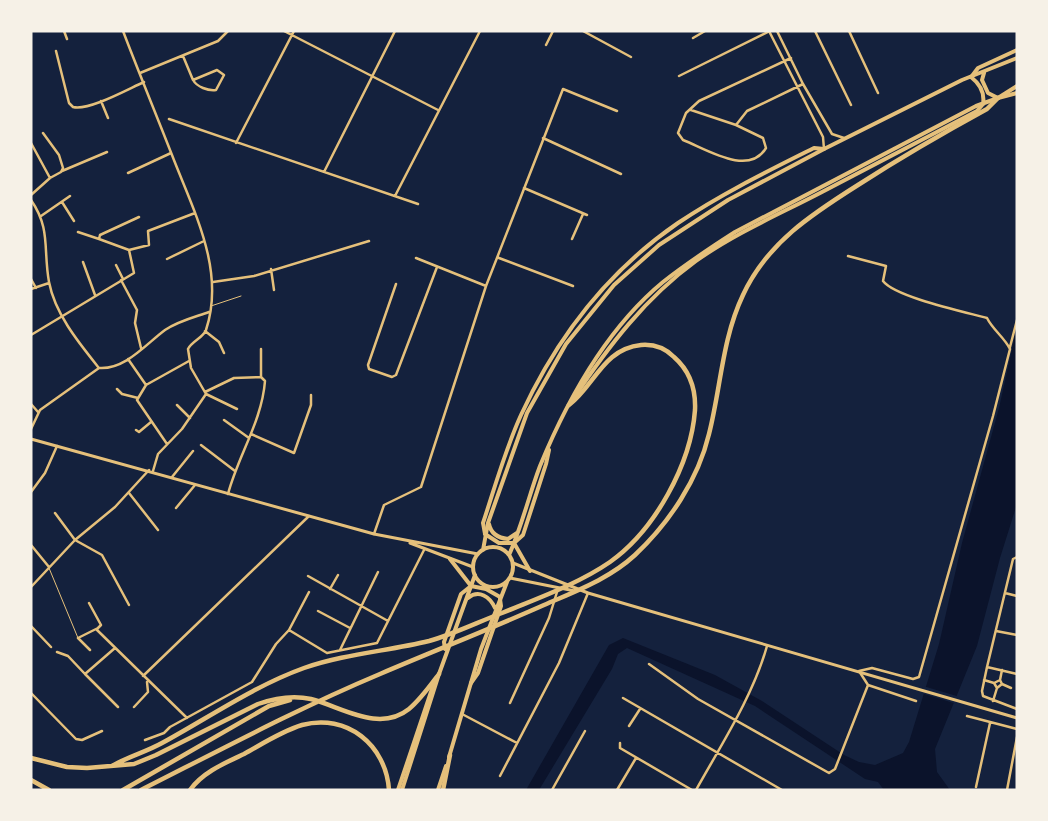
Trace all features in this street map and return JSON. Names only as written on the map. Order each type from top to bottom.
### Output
[{"type":"highway","points":[[142,790],[378,674],[591,584],[634,556],[655,534],[674,508],[702,460],[726,343],[744,293],[763,262],[786,235],[810,215],[900,157],[986,109],[998,98]]},
{"type":"highway","points":[[112,766],[154,748],[292,673],[335,659],[433,640],[576,582],[611,561],[643,530],[661,504],[687,455],[691,439],[694,391],[688,371],[669,352],[657,346],[632,346],[606,360],[580,396],[569,405]]},
{"type":"highway","points":[[31,758],[67,767],[134,764],[272,699],[292,697],[309,699],[363,717],[386,718],[408,710],[439,674]]},
{"type":"highway","points":[[123,790],[269,706],[293,700],[309,699]]},
{"type":"highway","points":[[190,790],[214,769],[284,732],[302,725],[326,722],[356,731],[376,748],[388,776],[389,790]]},
{"type":"highway","points":[[443,790],[450,755]]},
{"type":"highway","points":[[31,780],[49,790]]},
{"type":"main road","points":[[971,77],[978,68],[1017,50]]},
{"type":"main road","points":[[483,550],[488,523],[534,395],[566,344],[614,285],[658,245],[698,217],[728,200],[844,138],[971,77],[1017,58]]},
{"type":"main road","points":[[984,73],[982,80],[985,89],[998,98]]},
{"type":"main road","points":[[971,77],[982,90],[983,104]]},
{"type":"main road","points":[[998,98],[1017,86]]},
{"type":"main road","points":[[509,555],[519,532],[541,465],[587,371],[631,314],[662,283],[700,254],[734,232],[983,104],[1017,93]]},
{"type":"main road","points":[[549,450],[523,536],[514,543],[499,543],[486,534],[483,523],[513,434],[560,345],[596,296],[635,258],[678,223],[695,212],[725,194],[814,148],[824,149]]},
{"type":"main road","points":[[725,194],[728,200]]},
{"type":"main road","points":[[695,212],[698,217]]},
{"type":"main road","points":[[31,439],[151,470],[228,494],[374,534],[478,554]]},
{"type":"main road","points":[[488,523],[492,532],[502,538],[512,538],[519,532]]},
{"type":"main road","points":[[404,541],[473,567]]},
{"type":"main road","points":[[514,543],[530,571]]},
{"type":"main road","points":[[588,593],[509,580],[497,587],[486,586],[475,575],[473,567],[478,554],[483,550],[497,548],[509,555],[513,563],[588,593],[1017,718]]},
{"type":"main road","points":[[450,559],[471,586],[486,589],[500,596]]},
{"type":"main road","points":[[438,790],[495,608],[509,580],[513,563]]},
{"type":"main road","points":[[402,790],[439,674],[475,575]]},
{"type":"main road","points":[[446,656],[444,642],[460,594],[471,586]]},
{"type":"main road","points":[[466,600],[476,593],[482,594],[488,598],[495,608]]},
{"type":"main road","points":[[470,685],[478,673],[501,606],[500,596]]},
{"type":"main road","points":[[398,790],[430,690],[439,674]]},
{"type":"street","points":[[64,31],[67,39]]},
{"type":"street","points":[[123,31],[195,213],[204,241],[213,282],[205,331],[190,346],[189,361],[205,393],[237,409]]},
{"type":"street","points":[[140,73],[218,41],[228,31]]},
{"type":"street","points":[[284,31],[438,110]]},
{"type":"street","points":[[236,143],[294,31]]},
{"type":"street","points":[[324,172],[395,31]]},
{"type":"street","points":[[395,196],[480,31]]},
{"type":"street","points":[[546,45],[553,31]]},
{"type":"street","points":[[583,31],[632,57]]},
{"type":"street","points":[[693,38],[705,31]]},
{"type":"street","points":[[679,76],[770,31],[783,62],[823,137],[824,149]]},
{"type":"street","points":[[777,31],[803,84],[832,134],[844,138]]},
{"type":"street","points":[[815,31],[851,105]]},
{"type":"street","points":[[849,31],[878,93]]},
{"type":"street","points":[[56,51],[69,103],[78,108],[101,101],[144,82]]},
{"type":"street","points":[[183,56],[193,80],[197,85],[214,91],[224,75],[217,70],[193,80]]},
{"type":"street","points":[[691,110],[736,125],[763,138],[766,148],[764,152],[742,162],[684,140],[678,132],[686,113],[699,101],[791,58]]},
{"type":"street","points":[[736,125],[747,111],[803,84]]},
{"type":"street","points":[[374,534],[384,505],[421,486],[486,286],[499,258],[543,138],[564,88],[617,111]]},
{"type":"street","points":[[101,101],[108,118]]},
{"type":"street","points":[[169,119],[418,204]]},
{"type":"street","points":[[43,132],[58,155],[62,165],[61,172]]},
{"type":"street","points":[[543,138],[621,174]]},
{"type":"street","points":[[31,143],[50,178]]},
{"type":"street","points":[[31,195],[50,178],[107,152]]},
{"type":"street","points":[[128,173],[171,153]]},
{"type":"street","points":[[524,188],[587,215]]},
{"type":"street","points":[[41,216],[70,196]]},
{"type":"street","points":[[31,200],[41,216],[45,227],[49,283],[62,315],[83,349],[99,368]]},
{"type":"street","points":[[62,202],[74,221]]},
{"type":"street","points":[[78,232],[129,250],[150,244],[147,233],[150,230],[195,213]]},
{"type":"street","points":[[572,239],[583,214]]},
{"type":"street","points":[[99,239],[100,234],[139,217]]},
{"type":"street","points":[[167,259],[204,241]]},
{"type":"street","points":[[213,282],[254,276],[271,269],[369,241]]},
{"type":"street","points":[[31,335],[134,272],[129,250]]},
{"type":"street","points":[[848,256],[886,266],[883,281],[887,287],[921,300],[987,318],[991,326],[1005,339],[1010,349]]},
{"type":"street","points":[[416,258],[486,286]]},
{"type":"street","points":[[499,258],[573,286]]},
{"type":"street","points":[[84,262],[96,295]]},
{"type":"street","points":[[116,266],[137,310],[135,323],[141,348]]},
{"type":"street","points":[[396,284],[368,365],[369,369],[392,377],[396,375],[437,267]]},
{"type":"street","points":[[271,269],[274,290]]},
{"type":"street","points":[[31,279],[36,288]]},
{"type":"street","points":[[31,290],[49,283]]},
{"type":"street","points":[[31,429],[38,412],[99,368],[113,368],[175,324],[209,312]]},
{"type":"street","points":[[916,701],[868,685],[859,671],[872,668],[912,679],[919,676],[993,416],[1017,320]]},
{"type":"street","points":[[205,331],[219,342],[224,353]]},
{"type":"street","points":[[228,494],[265,389],[265,381],[261,377],[261,349]]},
{"type":"street","points":[[128,359],[146,385]]},
{"type":"street","points":[[167,444],[140,407],[138,398],[146,385],[189,361]]},
{"type":"street","points":[[31,587],[75,540],[129,493],[151,470],[158,454],[190,418],[205,393],[234,378],[261,377]]},
{"type":"street","points":[[117,389],[122,394],[138,398]]},
{"type":"street","points":[[224,420],[250,436],[294,453],[311,405],[310,395]]},
{"type":"street","points":[[31,404],[38,412]]},
{"type":"street","points":[[177,405],[190,418]]},
{"type":"street","points":[[136,430],[139,432],[151,422]]},
{"type":"street","points":[[201,445],[235,471]]},
{"type":"street","points":[[31,492],[45,473],[57,446]]},
{"type":"street","points":[[172,477],[193,451]]},
{"type":"street","points":[[176,508],[196,483]]},
{"type":"street","points":[[129,493],[158,530]]},
{"type":"street","points":[[55,513],[75,540],[102,555],[129,605]]},
{"type":"street","points":[[142,676],[310,515]]},
{"type":"street","points":[[31,545],[49,567]]},
{"type":"street","points":[[289,630],[327,653],[376,643],[424,550]]},
{"type":"street","points":[[1017,557],[1014,557],[987,666],[983,696],[1017,709]]},
{"type":"street","points":[[340,650],[378,572]]},
{"type":"street","points":[[330,589],[338,575]]},
{"type":"street","points":[[308,576],[360,607],[388,621]]},
{"type":"street","points":[[510,702],[549,618],[559,587]]},
{"type":"street","points":[[145,740],[164,733],[186,718],[252,682],[276,644],[289,630],[310,592]]},
{"type":"street","points":[[500,776],[559,663],[588,593]]},
{"type":"street","points":[[1005,593],[1017,596]]},
{"type":"street","points":[[88,603],[101,625],[97,629],[94,628],[78,638],[90,650]]},
{"type":"street","points":[[318,611],[350,628]]},
{"type":"street","points":[[31,626],[51,647]]},
{"type":"street","points":[[97,629],[186,718]]},
{"type":"street","points":[[996,630],[1017,635]]},
{"type":"street","points":[[620,743],[620,748],[694,790],[751,690],[760,672],[767,646]]},
{"type":"street","points":[[85,674],[115,648]]},
{"type":"street","points":[[57,652],[68,656],[118,707]]},
{"type":"street","points":[[649,664],[698,699],[735,718],[825,772],[832,773],[845,746],[868,685]]},
{"type":"street","points":[[987,666],[1017,674]]},
{"type":"street","points":[[1002,670],[1000,680],[1002,684],[1011,688]]},
{"type":"street","points":[[134,707],[148,692],[147,680]]},
{"type":"street","points":[[984,680],[994,683],[997,688]]},
{"type":"street","points":[[994,683],[1000,680]]},
{"type":"street","points":[[993,701],[997,688],[1002,684]]},
{"type":"street","points":[[31,694],[76,738],[82,740],[102,731]]},
{"type":"street","points":[[623,698],[782,790]]},
{"type":"street","points":[[629,726],[640,709]]},
{"type":"street","points":[[462,714],[517,743]]},
{"type":"street","points":[[967,716],[1017,729]]},
{"type":"street","points":[[976,787],[990,723]]},
{"type":"street","points":[[552,790],[585,731]]},
{"type":"street","points":[[1006,790],[1017,737]]},
{"type":"street","points":[[617,790],[636,758]]},
{"type":"lane","points":[[210,306],[241,296]]},
{"type":"lane","points":[[49,567],[74,633],[78,638]]},
{"type":"water","points":[[1017,326],[1017,504],[1000,558],[977,646],[935,749],[937,772],[950,790],[884,790],[878,782],[865,779],[755,706],[627,648],[618,654],[612,669],[539,790],[526,790],[609,645],[623,638],[715,675],[762,701],[844,755],[859,762],[875,765],[903,753],[909,742],[939,644],[962,543],[999,408]]},
{"type":"pier","points":[[923,686],[960,697],[957,704],[921,693]]}]
